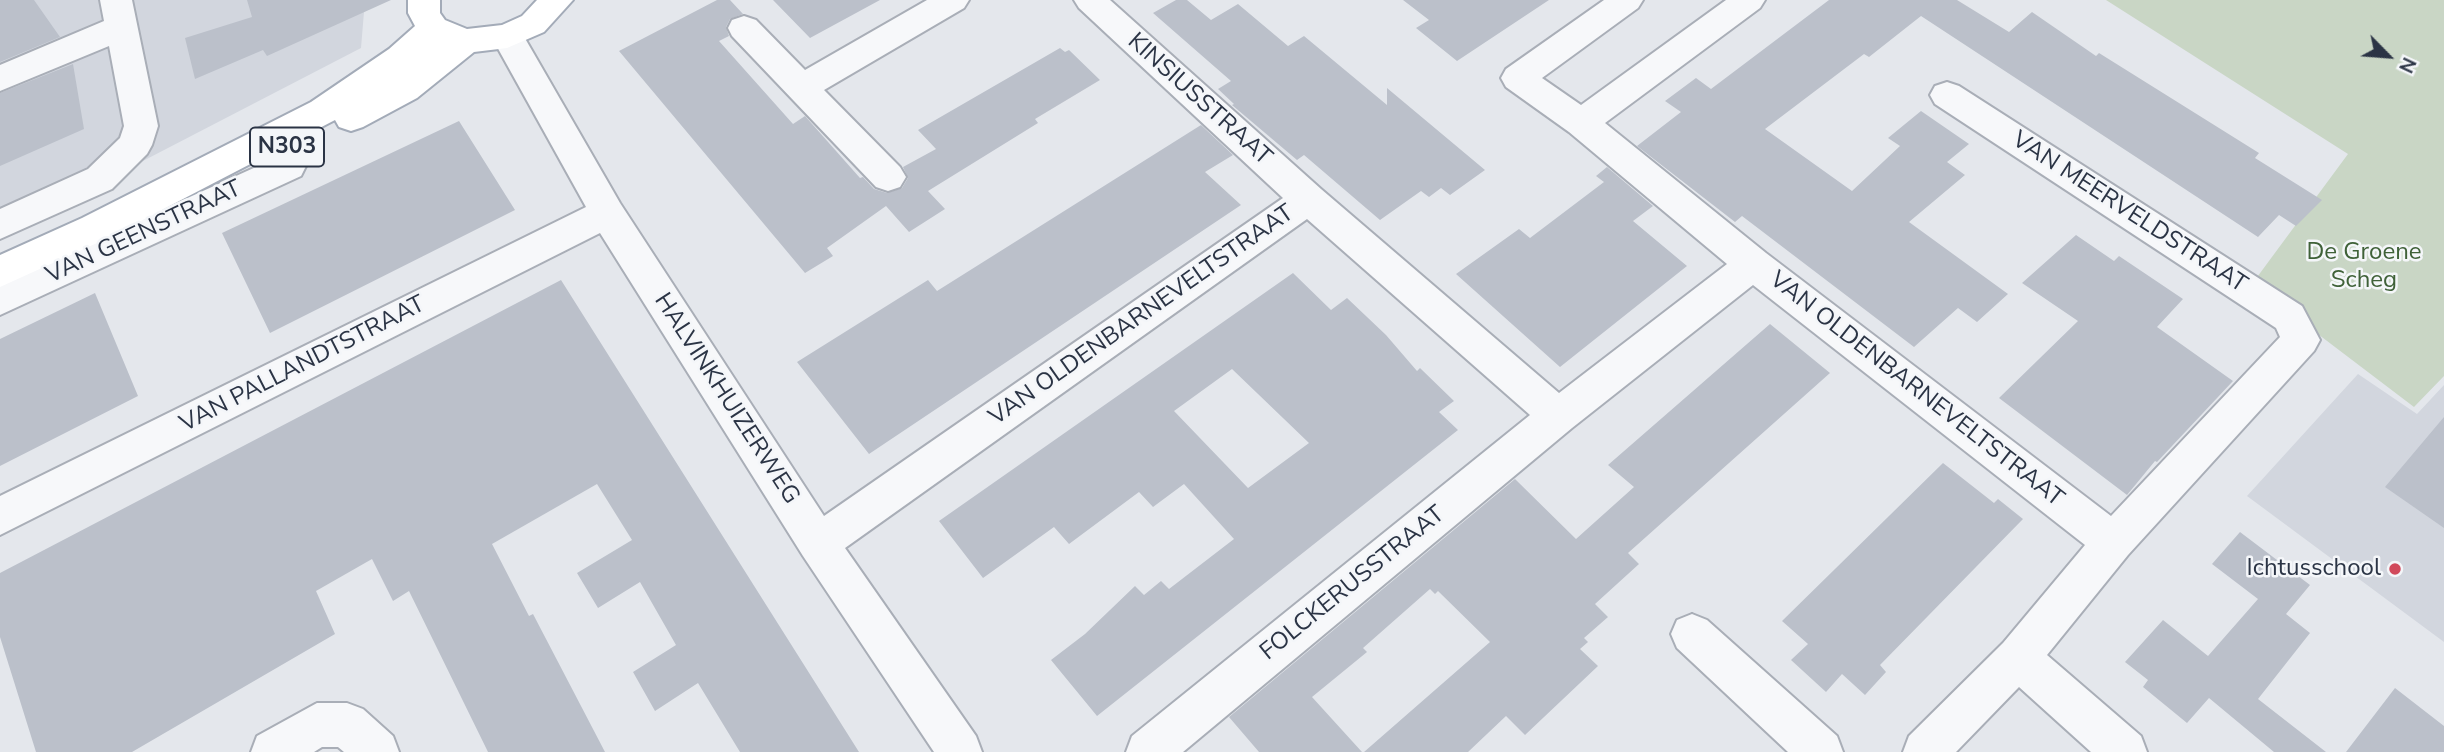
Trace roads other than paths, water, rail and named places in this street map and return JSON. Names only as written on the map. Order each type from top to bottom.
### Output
[{"type":"main road","name":"N303","points":[[428,14],[465,41],[507,36],[533,24],[557,0]]},
{"type":"main road","name":"VAN GEENSTRAAT","points":[[0,272],[95,228],[323,111],[401,58],[428,14]]},
{"type":"main road","name":"VAN GEENSTRAAT","points":[[95,228],[202,186],[369,109],[429,72],[465,41]]},
{"type":"street","points":[[802,87],[953,0]]},
{"type":"street","name":"KINSIUSSTRAAT","points":[[1090,0],[1308,199]]},
{"type":"street","points":[[1627,0],[1518,78],[1581,123],[1753,264]]},
{"type":"street","points":[[1581,123],[1749,0]]},
{"type":"street","points":[[0,79],[119,14],[141,125],[135,145],[100,179],[0,225]]},
{"type":"street","points":[[744,28],[888,177]]},
{"type":"street","name":"HALVINKHUIZERWEG","points":[[507,36],[607,213],[818,544],[960,752]]},
{"type":"street","name":"VAN MEERVELDSTRAAT","points":[[1947,95],[2289,317],[2301,340],[2113,542]]},
{"type":"street","name":"VAN GEENSTRAAT","points":[[0,300],[289,166]]},
{"type":"street","name":"VAN OLDENBARNEVELTSTRAAT","points":[[818,544],[1308,199],[1558,416],[1753,264],[2113,542]]},
{"type":"street","name":"VAN PALLANDTSTRAAT","points":[[0,516],[607,213]]},
{"type":"street","name":"FOLCKERUSSTRAAT","points":[[1148,752],[1558,416]]},
{"type":"street","points":[[1925,752],[2018,658],[2113,542]]},
{"type":"street","points":[[1692,634],[1821,752]]},
{"type":"street","points":[[2018,658],[2125,752]]},
{"type":"street","points":[[273,752],[317,724],[347,725],[377,752]]},
{"type":"place","name":"Ichtusschool","points":[[2395,569]]},
{"type":"park label","name":"De Groene Scheg","points":[[2364,267]]}]
